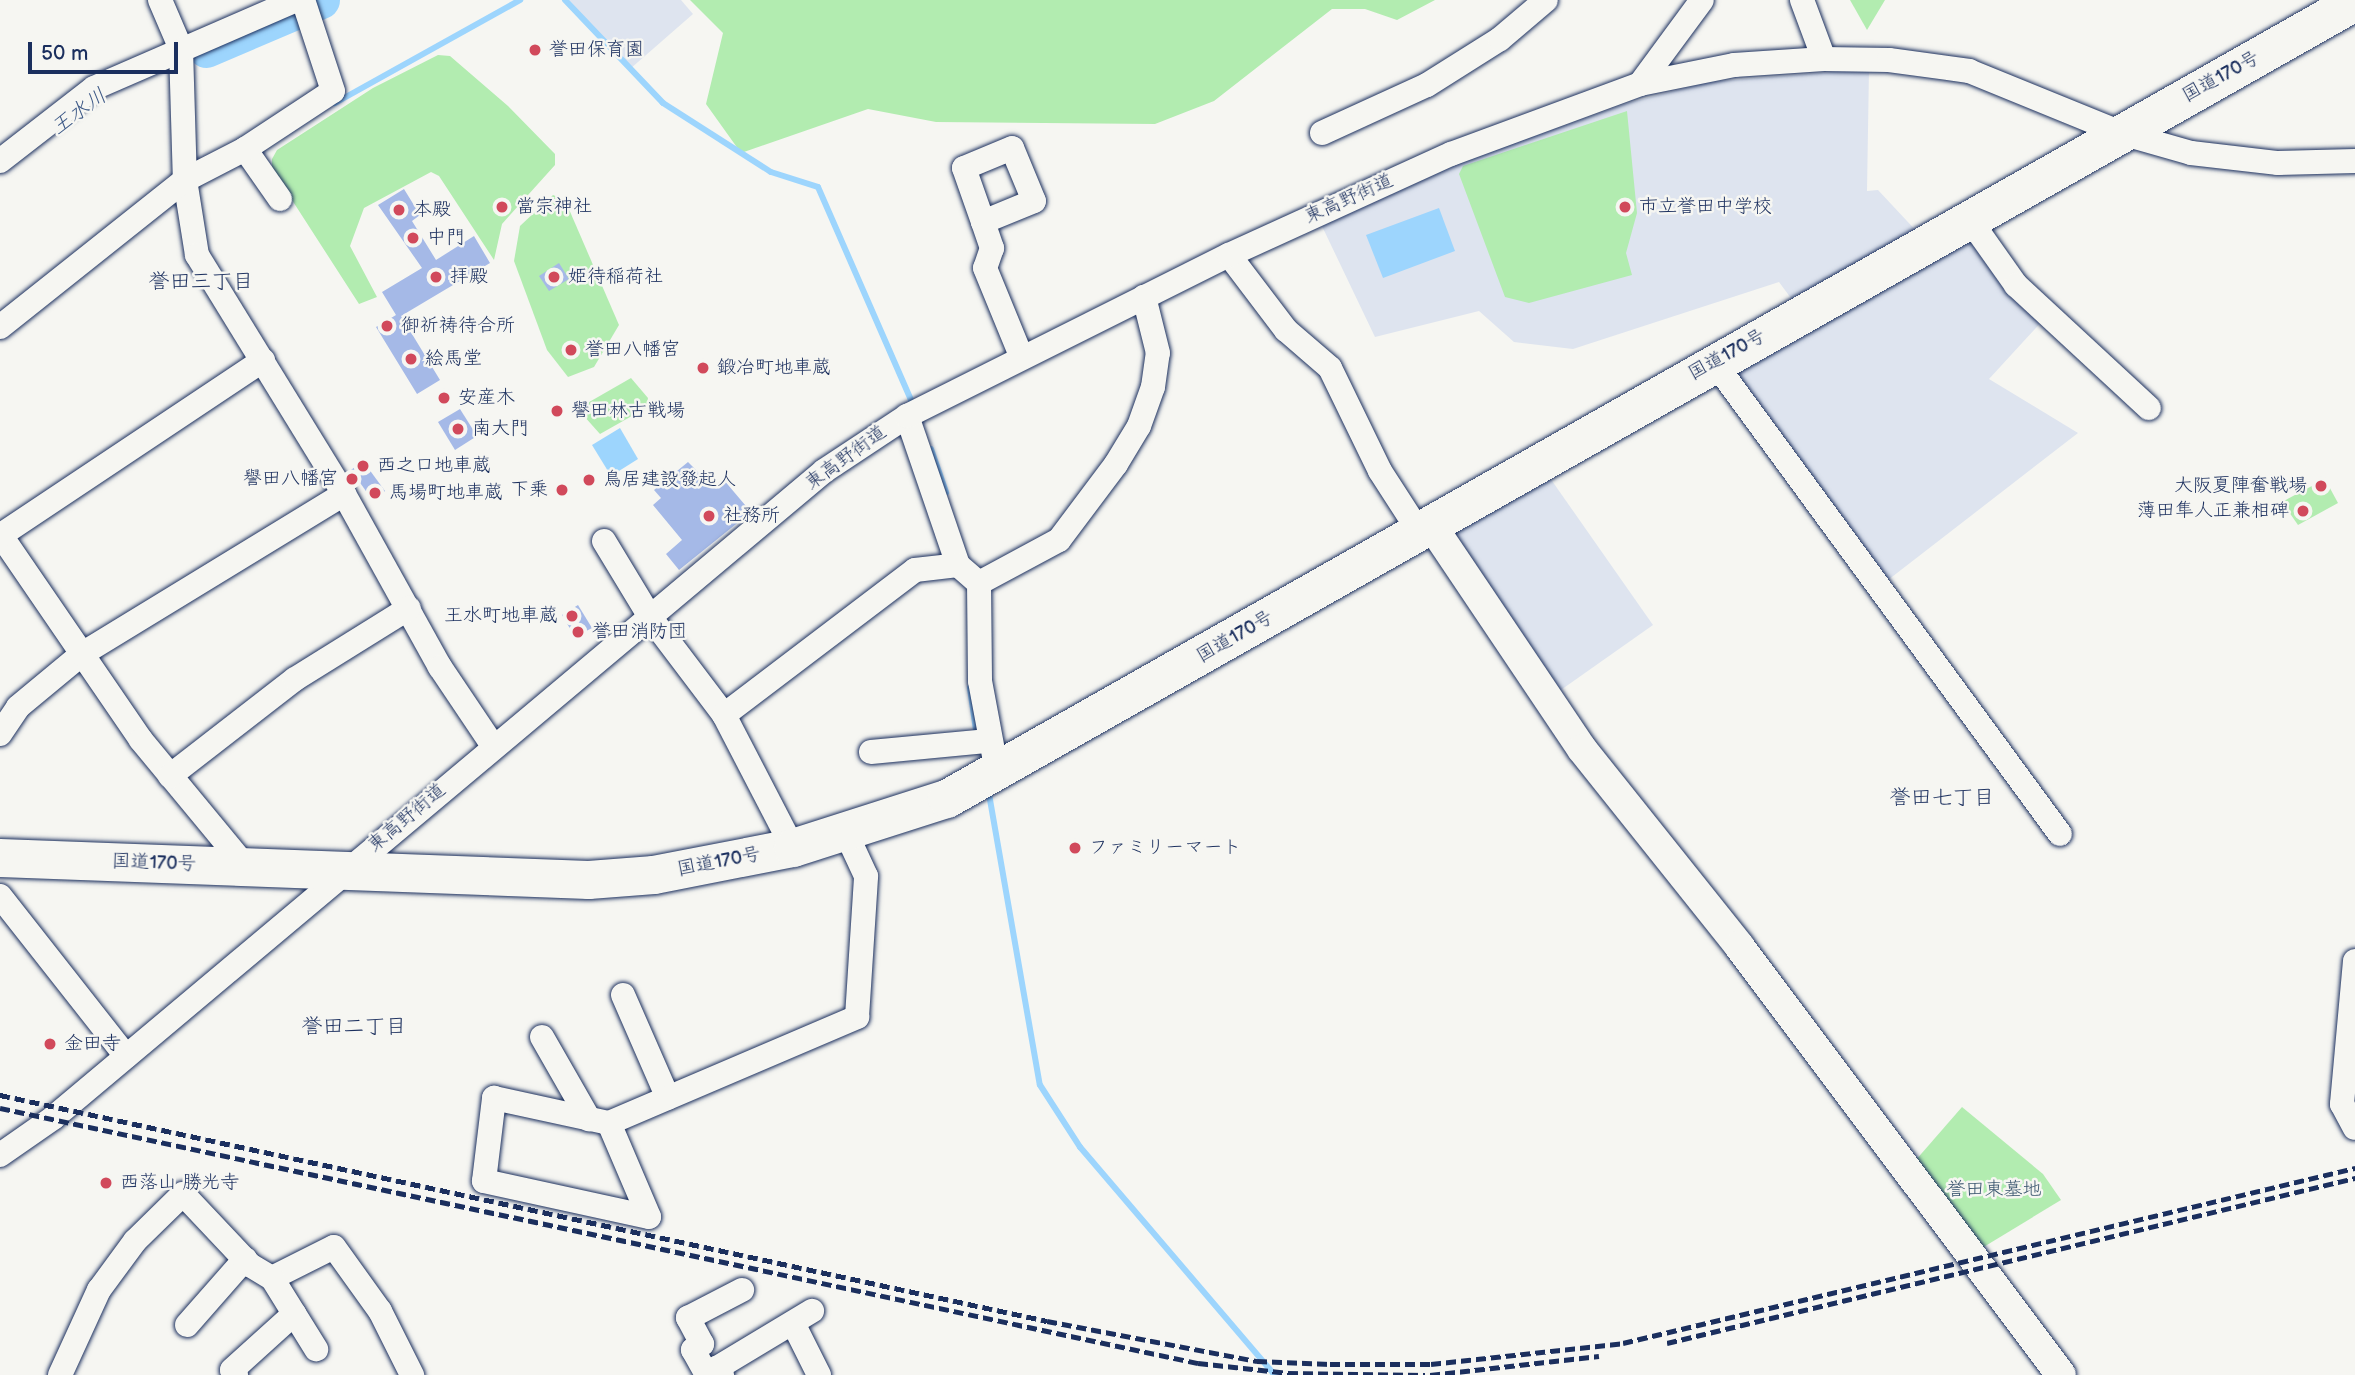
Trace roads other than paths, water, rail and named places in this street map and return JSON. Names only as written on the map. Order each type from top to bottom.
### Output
[{"type":"highway","name":"国道170号","points":[[0,858],[589,880],[654,875],[793,848],[947,799],[992,756],[1424,527],[1970,220],[2349,2]]},
{"type":"street","points":[[160,0],[181,55],[185,180],[197,255],[344,494],[410,608],[440,667],[493,746]]},
{"type":"street","points":[[1322,133],[1427,85],[1500,39],[1546,0]]},
{"type":"street","points":[[1640,84],[1702,0]]},
{"type":"street","points":[[1801,0],[1824,59]]},
{"type":"street","points":[[0,327],[185,180],[245,149],[333,91],[303,4],[94,88],[3,153]]},
{"type":"street","name":"東高野街道","points":[[0,1156],[126,1056],[824,471],[913,413],[1229,255],[1451,153],[1640,84],[1734,65],[1824,59],[1889,60],[1969,71],[2121,133],[2231,159],[2355,161]]},
{"type":"street","points":[[245,149],[280,200]]},
{"type":"street","points":[[1970,220],[2016,285],[2149,408]]},
{"type":"street","points":[[983,222],[992,248],[985,268],[1022,358]]},
{"type":"street","points":[[1229,255],[1286,330],[1330,368],[1380,471],[1424,527],[1582,749],[1738,946],[2061,1375]]},
{"type":"street","points":[[979,583],[1059,540],[1139,426],[1158,353],[1144,297]]},
{"type":"street","points":[[246,867],[170,776],[0,535],[262,360]]},
{"type":"street","points":[[1714,362],[2060,834]]},
{"type":"street","points":[[871,752],[992,756],[980,681],[979,583],[958,565],[913,413]]},
{"type":"street","points":[[0,734],[18,708],[82,654],[344,494]]},
{"type":"street","points":[[604,541],[650,617],[724,715],[793,848]]},
{"type":"street","points":[[724,715],[915,570],[958,565]]},
{"type":"street","points":[[170,776],[295,679],[410,608]]},
{"type":"street","points":[[542,1037],[599,1121],[649,1217],[484,1181],[494,1098],[599,1121],[668,1098],[857,1017],[866,876],[846,833]]},
{"type":"street","points":[[0,896],[126,1056]]},
{"type":"street","points":[[2355,961],[2343,1104],[2355,1128]]},
{"type":"street","points":[[623,995],[668,1098]]},
{"type":"street","points":[[60,1375],[99,1290],[135,1241],[183,1194],[244,1259],[272,1278],[316,1349]]},
{"type":"street","points":[[272,1278],[334,1247],[380,1311],[412,1375]]},
{"type":"street","points":[[187,1325],[244,1259]]},
{"type":"street","points":[[707,1375],[693,1350],[702,1345],[688,1318],[742,1290]]},
{"type":"street","points":[[236,1375],[232,1370],[294,1314]]},
{"type":"street","points":[[722,1375],[717,1368],[802,1317],[819,1375]]},
{"type":"water","points":[[1439,208],[1455,251],[1383,278],[1366,235]]},
{"type":"water","points":[[620,428],[638,459],[611,476],[592,445]]},
{"type":"waterway","name":"王水川","points":[[206,49],[321,0]]},
{"type":"waterway","points":[[335,103],[520,0]]},
{"type":"waterway","points":[[565,0],[663,103],[771,172],[818,187],[914,407]]},
{"type":"waterway","points":[[931,449],[946,492]]},
{"type":"waterway","points":[[970,688],[977,737]]},
{"type":"waterway","points":[[989,794],[1040,1085],[1080,1147],[1275,1375]]},
{"type":"railway","points":[[0,1095],[1047,1321],[1257,1361],[1330,1364],[1431,1364],[1623,1343],[2355,1168]]},
{"type":"railway","points":[[0,1108],[1198,1363],[1288,1373],[1425,1375]]},
{"type":"railway","points":[[1667,1343],[2355,1178]]},
{"type":"railway","points":[[1430,1375],[1599,1356]]},
{"type":"place","name":"誉田保育園","points":[[535,50]]},
{"type":"place","name":"當宗神社","points":[[502,207]]},
{"type":"place","name":"市立誉田中学校","points":[[1625,207]]},
{"type":"place","name":"本殿","points":[[399,210]]},
{"type":"place","name":"中門","points":[[413,238]]},
{"type":"place","name":"拝殿","points":[[436,277]]},
{"type":"place","name":"姫待稲荷社","points":[[554,277]]},
{"type":"place","name":"御祈祷待合所","points":[[387,326]]},
{"type":"place","name":"誉田八幡宮","points":[[571,350]]},
{"type":"place","name":"絵馬堂","points":[[411,359]]},
{"type":"place","name":"鍛冶町地車蔵","points":[[703,368]]},
{"type":"place","name":"安産木","points":[[444,398]]},
{"type":"place","name":"譽田林古戦場","points":[[557,411]]},
{"type":"place","name":"南大門","points":[[458,429]]},
{"type":"place","name":"西之口地車蔵","points":[[363,466]]},
{"type":"place","name":"譽田八幡宮","points":[[352,479]]},
{"type":"place","name":"鳥居建設發起人","points":[[589,480]]},
{"type":"place","name":"大阪夏陣奮戦場","points":[[2321,486]]},
{"type":"place","name":"下乗","points":[[562,490]]},
{"type":"place","name":"馬場町地車蔵","points":[[375,493]]},
{"type":"place","name":"薄田隼人正兼相碑","points":[[2303,511]]},
{"type":"place","name":"社務所","points":[[709,516]]},
{"type":"place","name":"王水町地車蔵","points":[[572,616]]},
{"type":"place","name":"誉田消防団","points":[[578,632]]},
{"type":"place","name":"ファミリーマート","points":[[1075,848]]},
{"type":"place","name":"金田寺","points":[[50,1044]]},
{"type":"place","name":"西落山 勝光寺","points":[[106,1183]]},
{"type":"district","name":"誉田三丁目","points":[[201,282]]},
{"type":"district","name":"誉田七丁目","points":[[1942,798]]},
{"type":"district","name":"誉田二丁目","points":[[354,1027]]},
{"type":"park label","name":"誉田東墓地","points":[[1994,1190]]}]
